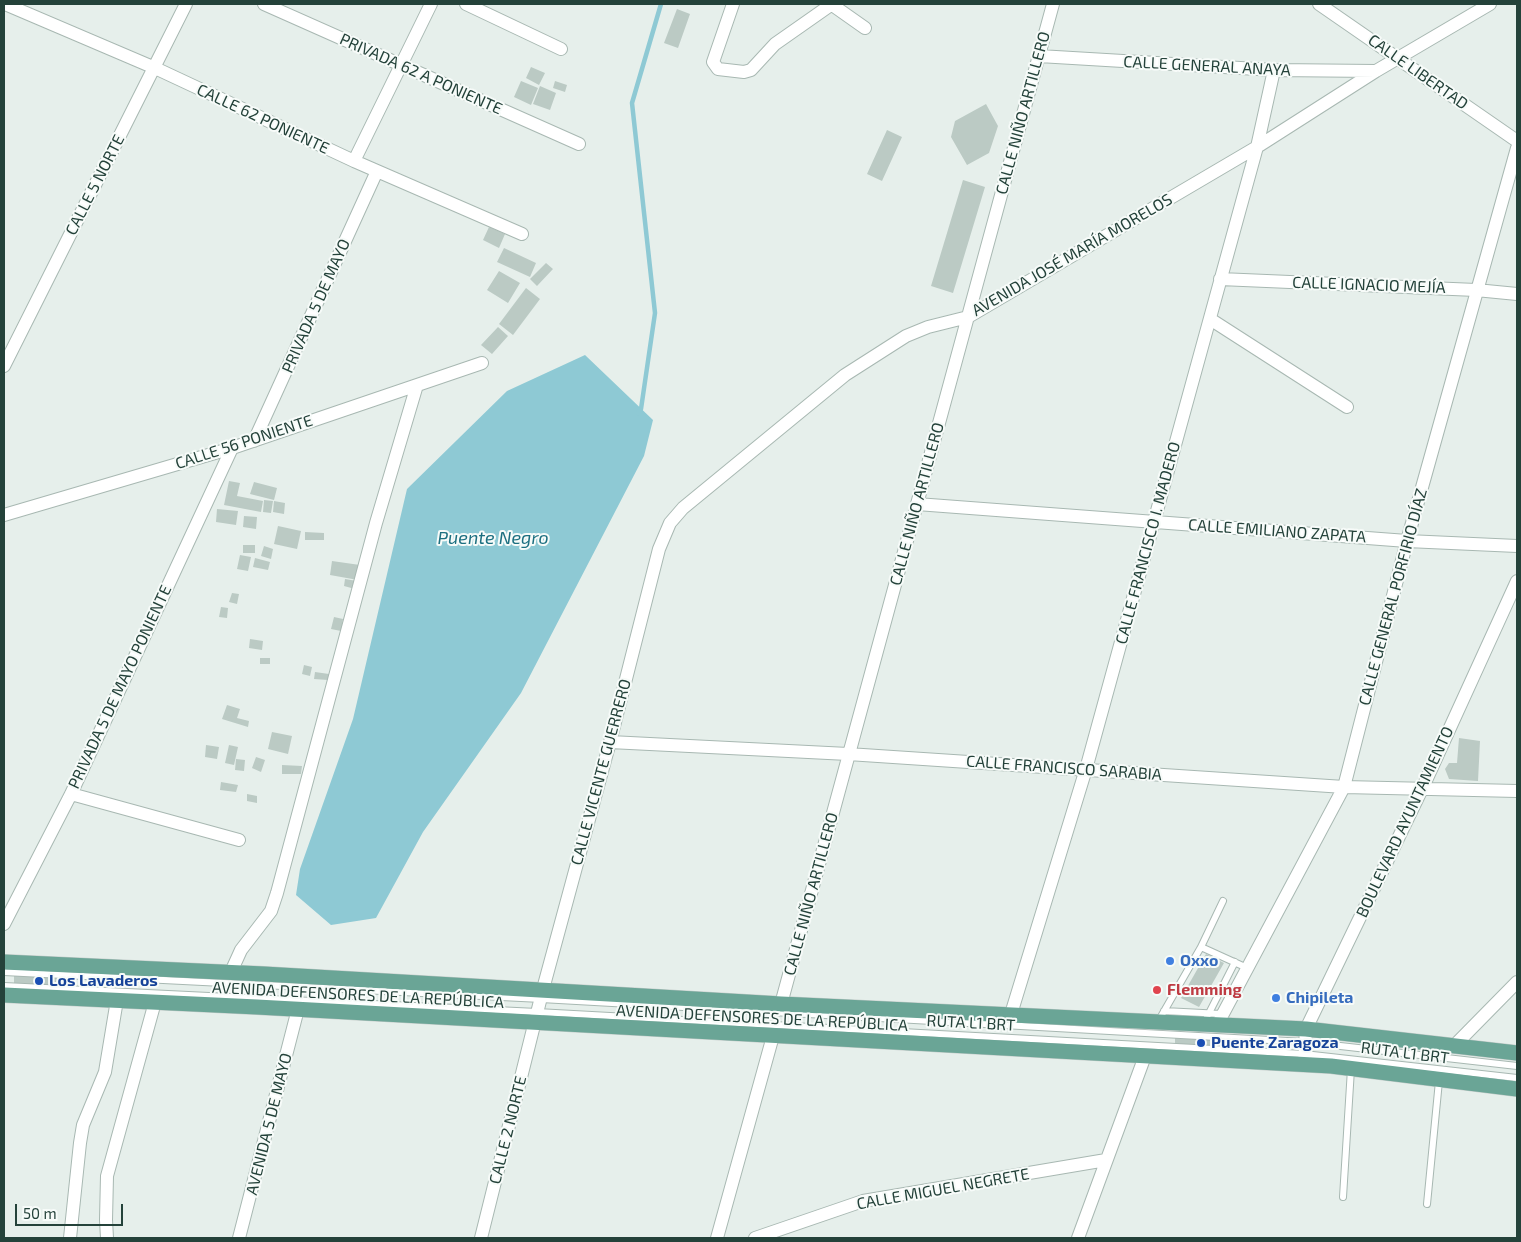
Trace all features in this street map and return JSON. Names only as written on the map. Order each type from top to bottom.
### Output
[{"type":"main road","name":"AVENIDA DEFENSORES DE LA REPÚBLICA","points":[[4,962],[232,972],[542,994],[1011,1014],[1161,1016],[1213,1019],[1305,1047],[1351,1069],[1517,1088]]},
{"type":"main road","name":"AVENIDA DEFENSORES DE LA REPÚBLICA","points":[[4,995],[298,1009],[536,1017],[773,1036],[1145,1056],[1305,1047],[1455,1044],[1517,1053]]},
{"type":"street","name":"CALLE 62 PONIENTE","points":[[5,4],[155,68],[354,161],[522,234]]},
{"type":"street","name":"CALLE 5 NORTE","points":[[4,366],[186,4]]},
{"type":"street","name":"PRIVADA 62 A PONIENTE","points":[[264,4],[579,144]]},
{"type":"street","points":[[354,161],[431,4]]},
{"type":"street","points":[[466,4],[561,49]]},
{"type":"street","points":[[733,4],[713,62],[718,69],[744,72],[751,70],[775,44],[831,4],[865,28]]},
{"type":"street","name":"CALLE NIÑO ARTILLERO","points":[[781,1004],[1053,4]]},
{"type":"street","name":"CALLE LIBERTAD","points":[[1320,4],[1517,141]]},
{"type":"street","name":"AVENIDA JOSÉ MARÍA MORELOS","points":[[670,523],[683,508],[845,375],[906,336],[928,326],[968,316],[1257,147],[1376,71],[1490,4]]},
{"type":"street","name":"CALLE GENERAL ANAYA","points":[[1039,56],[1274,70],[1376,71]]},
{"type":"street","name":"CALLE FRANCISCO I. MADERO","points":[[1011,1014],[1086,769],[1257,147],[1274,70]]},
{"type":"street","name":"CALLE GENERAL PORFIRIO DÍAZ","points":[[1213,1019],[1240,965],[1344,787],[1407,541],[1517,148]]},
{"type":"street","name":"PRIVADA 5 DE MAYO","points":[[254,440],[377,171]]},
{"type":"street","name":"CALLE IGNACIO MEJÍA","points":[[1220,279],[1476,290],[1517,294]]},
{"type":"street","points":[[1210,319],[1346,407]]},
{"type":"street","name":"CALLE 56 PONIENTE","points":[[4,515],[232,448],[482,363]]},
{"type":"street","points":[[232,972],[241,950],[271,911],[277,893],[376,523],[417,385]]},
{"type":"street","name":"PRIVADA 5 DE MAYO PONIENTE","points":[[4,924],[70,794],[232,448]]},
{"type":"street","name":"CALLE EMILIANO ZAPATA","points":[[917,504],[1407,541],[1517,546]]},
{"type":"street","name":"CALLE VICENTE GUERRERO","points":[[536,1017],[610,742],[659,549],[670,523]]},
{"type":"street","name":"BOULEVARD AYUNTAMIENTO","points":[[1305,1047],[1517,581]]},
{"type":"street","name":"CALLE FRANCISCO SARABIA","points":[[610,742],[848,754],[1344,787],[1423,787],[1517,791]]},
{"type":"street","points":[[70,794],[239,840]]},
{"type":"street","points":[[1455,1044],[1517,982]]},
{"type":"street","points":[[70,1238],[81,1134],[105,1072],[117,1000]]},
{"type":"street","points":[[107,1238],[108,1176],[155,1002]]},
{"type":"street","name":"AVENIDA 5 DE MAYO","points":[[239,1238],[298,1009]]},
{"type":"street","name":"CALLE 2 NORTE","points":[[481,1238],[536,1017]]},
{"type":"street","points":[[717,1238],[773,1036]]},
{"type":"street","points":[[1078,1238],[1145,1056]]},
{"type":"street","name":"CALLE MIGUEL NEGRETE","points":[[755,1238],[863,1201],[1106,1160]]},
{"type":"lane","points":[[1161,1016],[1201,947],[1223,900]]},
{"type":"lane","points":[[1201,947],[1240,965]]},
{"type":"lane","name":"RUTA L1 BRT","points":[[4,972],[542,994],[1305,1047],[1517,1066]]},
{"type":"lane","name":"RUTA L1 BRT","points":[[4,986],[536,1017],[1305,1047],[1517,1078]]},
{"type":"lane","points":[[1343,1197],[1351,1069]]},
{"type":"lane","points":[[1427,1204],[1439,1079]]},
{"type":"water","name":"Puente Negro","points":[[585,355],[653,420],[644,456],[521,693],[423,832],[376,918],[331,925],[296,895],[300,869],[353,719],[407,489],[507,391]]},
{"type":"building","points":[[677,9],[690,14],[678,48],[664,43]]},
{"type":"building","points":[[531,67],[545,73],[539,85],[526,78]]},
{"type":"building","points":[[521,81],[538,88],[531,105],[514,97]]},
{"type":"building","points":[[555,81],[567,85],[565,92],[553,88]]},
{"type":"building","points":[[540,86],[556,93],[550,110],[533,104]]},
{"type":"building","points":[[986,104],[998,126],[989,153],[967,165],[951,137],[955,121]]},
{"type":"building","points":[[887,130],[902,137],[882,181],[867,174]]},
{"type":"building","points":[[963,180],[985,187],[953,293],[931,286]]},
{"type":"building","points":[[489,227],[505,234],[499,248],[483,240]]},
{"type":"building","points":[[504,248],[536,263],[530,277],[497,262]]},
{"type":"building","points":[[546,263],[553,269],[537,286],[530,279]]},
{"type":"building","points":[[499,271],[520,283],[508,303],[487,290]]},
{"type":"building","points":[[526,288],[540,299],[513,335],[499,324]]},
{"type":"building","points":[[498,327],[508,336],[492,354],[481,345]]},
{"type":"building","points":[[229,481],[240,483],[237,496],[263,501],[261,512],[224,505]]},
{"type":"building","points":[[254,482],[277,488],[274,500],[250,494]]},
{"type":"building","points":[[264,500],[273,501],[271,513],[263,512]]},
{"type":"building","points":[[274,501],[285,503],[284,514],[273,512]]},
{"type":"building","points":[[217,509],[238,511],[236,525],[216,522]]},
{"type":"building","points":[[244,516],[257,517],[256,529],[243,527]]},
{"type":"building","points":[[278,526],[301,531],[297,549],[274,544]]},
{"type":"building","points":[[305,532],[324,533],[324,540],[305,540]]},
{"type":"building","points":[[243,545],[255,545],[255,553],[243,553]]},
{"type":"building","points":[[264,546],[273,549],[271,559],[261,556]]},
{"type":"building","points":[[240,555],[251,557],[248,571],[237,569]]},
{"type":"building","points":[[255,558],[270,562],[268,570],[253,567]]},
{"type":"building","points":[[332,561],[360,565],[358,580],[330,575]]},
{"type":"building","points":[[345,579],[357,581],[355,589],[344,586]]},
{"type":"building","points":[[232,593],[239,594],[237,604],[229,602]]},
{"type":"building","points":[[221,607],[228,608],[227,618],[219,617]]},
{"type":"building","points":[[334,617],[343,619],[341,631],[331,629]]},
{"type":"building","points":[[250,639],[263,641],[262,650],[249,648]]},
{"type":"building","points":[[260,658],[270,658],[270,664],[260,664]]},
{"type":"building","points":[[304,665],[312,667],[310,676],[302,674]]},
{"type":"building","points":[[315,672],[329,674],[328,680],[314,679]]},
{"type":"building","points":[[227,705],[240,709],[237,718],[249,721],[248,727],[222,719]]},
{"type":"building","points":[[272,732],[292,736],[288,754],[268,749]]},
{"type":"building","points":[[1459,738],[1480,741],[1478,781],[1449,779],[1445,769],[1449,763],[1457,763]]},
{"type":"building","points":[[206,745],[219,747],[217,759],[205,757]]},
{"type":"building","points":[[229,745],[238,747],[234,765],[225,763]]},
{"type":"building","points":[[256,757],[265,760],[261,772],[252,768]]},
{"type":"building","points":[[236,759],[245,760],[244,771],[235,770]]},
{"type":"building","points":[[282,765],[302,766],[301,774],[282,774]]},
{"type":"building","points":[[221,782],[238,785],[236,792],[220,790]]},
{"type":"building","points":[[247,794],[257,796],[257,803],[247,801]]},
{"type":"building","points":[[1206,954],[1224,963],[1199,1007],[1181,998]]},
{"type":"building","points":[[14,975],[64,977],[64,986],[14,983]]},
{"type":"building","points":[[1175,1036],[1225,1039],[1225,1047],[1175,1045]]},
{"type":"waterway","points":[[638,413],[641,409],[655,313],[632,103],[661,4]]},
{"type":"place","name":"Oxxo","points":[[1170,961]]},
{"type":"place","name":"Los Lavaderos","points":[[39,981]]},
{"type":"place","name":"Flemming","points":[[1157,990]]},
{"type":"place","name":"Chipileta","points":[[1276,998]]},
{"type":"place","name":"Puente Zaragoza","points":[[1201,1043]]}]
